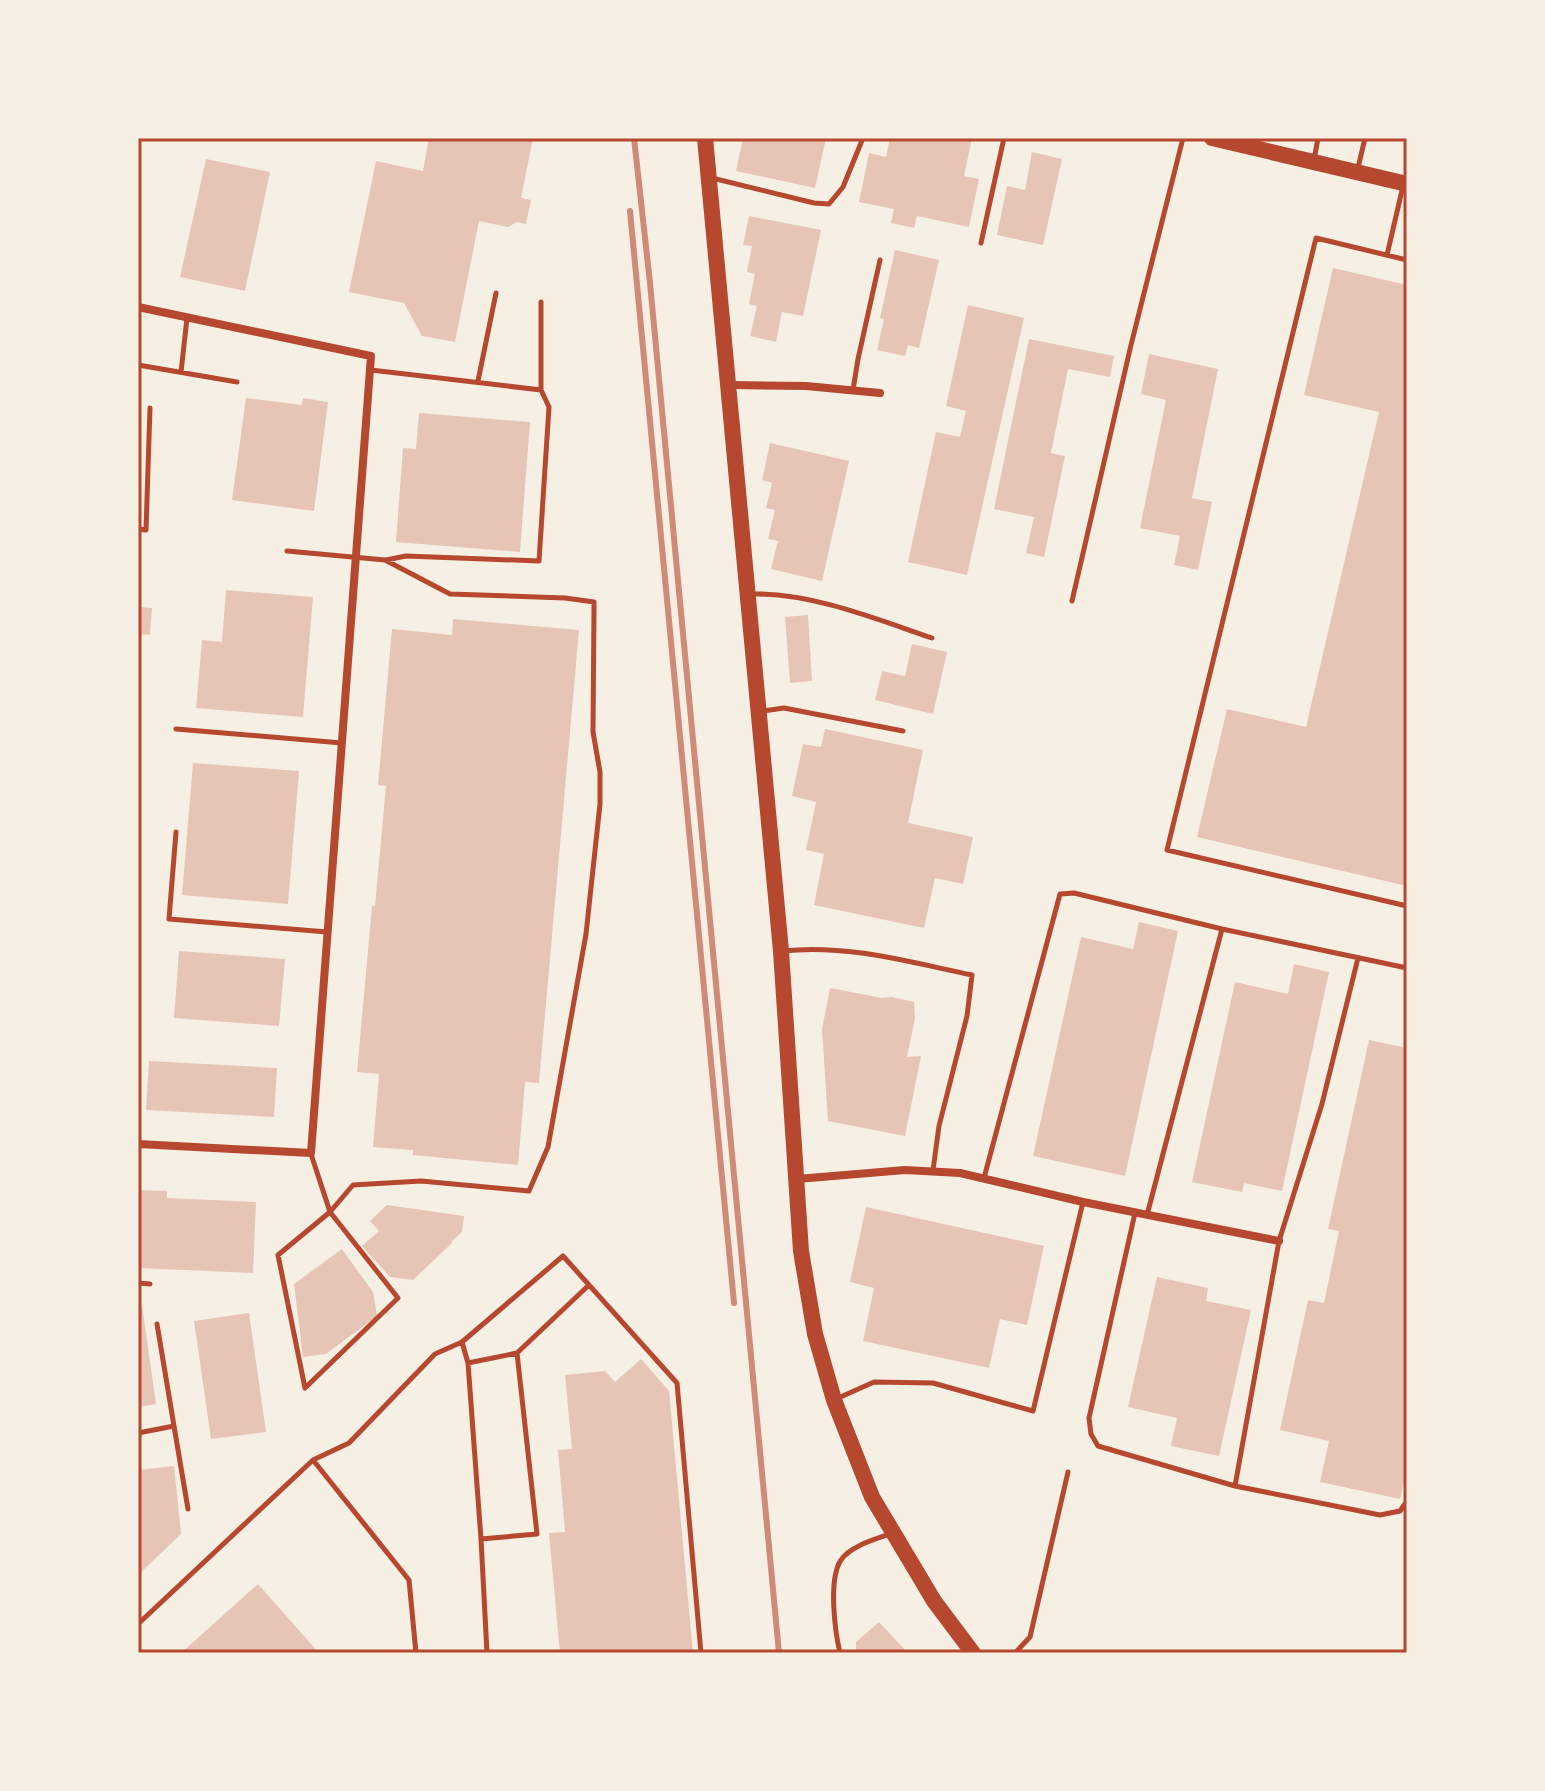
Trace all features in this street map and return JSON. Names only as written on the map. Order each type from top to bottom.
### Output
[{"type":"main road","points":[[705,138],[781,951],[801,1251],[815,1334],[834,1400],[872,1497],[934,1601],[973,1653]]},
{"type":"main road","points":[[1212,138],[1263,144],[1313,161],[1406,183]]},
{"type":"street","points":[[138,307],[371,356],[311,1153],[138,1144]]},
{"type":"street","points":[[728,385],[806,386],[880,393]]},
{"type":"street","points":[[796,1179],[905,1170],[960,1173],[1083,1202],[1279,1241]]},
{"type":"lane","points":[[708,177],[829,204],[843,187],[863,138]]},
{"type":"lane","points":[[981,243],[1004,138]]},
{"type":"lane","points":[[1072,601],[1183,138]]},
{"type":"lane","points":[[1313,161],[1318,138]]},
{"type":"lane","points":[[1357,172],[1365,138]]},
{"type":"lane","points":[[1387,255],[1406,183]]},
{"type":"lane","points":[[1407,260],[1316,238],[1167,850],[1407,906]]},
{"type":"lane","points":[[853,391],[880,260]]},
{"type":"lane","points":[[478,381],[496,293]]},
{"type":"lane","points":[[287,551],[385,560],[406,556],[539,561],[549,407],[541,390],[541,302]]},
{"type":"lane","points":[[181,372],[187,317]]},
{"type":"lane","points":[[138,365],[237,382]]},
{"type":"lane","points":[[370,370],[541,390]]},
{"type":"lane","points":[[138,529],[146,530],[150,408]]},
{"type":"lane","points":[[311,1153],[330,1212],[398,1298],[305,1388],[278,1255],[330,1212],[353,1185],[421,1181],[529,1191],[548,1147],[586,934],[600,804],[600,772],[593,732],[594,602],[450,594],[385,560]]},
{"type":"lane","points":[[748,594],[775,594],[811,601],[932,638]]},
{"type":"lane","points":[[758,711],[784,708],[903,731]]},
{"type":"lane","points":[[176,729],[342,743]]},
{"type":"lane","points":[[176,832],[169,919],[327,932]]},
{"type":"lane","points":[[984,1179],[1060,894],[1074,893],[1222,929],[1407,968]]},
{"type":"lane","points":[[1147,1215],[1222,929]]},
{"type":"lane","points":[[781,951],[813,948],[873,954],[972,975],[967,1016],[939,1126],[933,1170]]},
{"type":"lane","points":[[1235,1486],[1279,1241],[1322,1104],[1358,958]]},
{"type":"lane","points":[[834,1400],[874,1382],[933,1383],[1033,1411],[1083,1202]]},
{"type":"lane","points":[[1135,1213],[1089,1418],[1091,1434],[1098,1446],[1235,1486],[1380,1515],[1400,1511],[1407,1501]]},
{"type":"lane","points":[[138,1624],[313,1460],[349,1443],[435,1354],[462,1342],[563,1256],[677,1383],[701,1653]]},
{"type":"lane","points":[[138,1283],[150,1284]]},
{"type":"lane","points":[[468,1363],[517,1353],[589,1285]]},
{"type":"lane","points":[[157,1324],[188,1509]]},
{"type":"lane","points":[[462,1342],[468,1363],[487,1653]]},
{"type":"lane","points":[[481,1539],[537,1534],[517,1353]]},
{"type":"lane","points":[[138,1433],[174,1426]]},
{"type":"lane","points":[[313,1460],[409,1580],[416,1653]]},
{"type":"lane","points":[[1015,1653],[1030,1637],[1068,1472]]},
{"type":"lane","points":[[840,1653],[834,1584],[841,1560],[859,1546],[893,1533]]},
{"type":"building","points":[[429,138],[533,138],[521,198],[531,200],[526,224],[517,222],[508,227],[479,221],[455,342],[422,336],[404,303],[349,292],[376,161],[423,171]]},
{"type":"building","points":[[743,138],[826,138],[815,188],[736,171]]},
{"type":"building","points":[[890,138],[972,138],[964,176],[979,179],[969,227],[917,216],[914,228],[891,223],[894,209],[859,202],[869,153],[886,157]]},
{"type":"building","points":[[1032,152],[1062,159],[1043,245],[997,235],[1007,186],[1025,190]]},
{"type":"building","points":[[206,159],[270,172],[245,291],[180,277]]},
{"type":"building","points":[[749,216],[821,230],[803,316],[782,312],[776,342],[750,336],[757,306],[749,304],[755,274],[747,272],[752,246],[743,245]]},
{"type":"building","points":[[895,250],[939,260],[919,348],[908,345],[905,356],[877,350],[884,319],[880,318]]},
{"type":"building","points":[[1333,268],[1407,285],[1407,886],[1197,837],[1227,709],[1306,727],[1379,412],[1304,395]]},
{"type":"building","points":[[968,305],[1024,318],[967,575],[908,562],[936,432],[960,437],[966,411],[946,406]]},
{"type":"building","points":[[1029,339],[1114,356],[1110,377],[1068,369],[1051,453],[1065,456],[1044,557],[1026,553],[1034,517],[994,509]]},
{"type":"building","points":[[1149,354],[1218,369],[1192,498],[1212,502],[1198,570],[1174,565],[1180,536],[1140,528],[1166,400],[1141,394]]},
{"type":"building","points":[[246,398],[302,405],[303,398],[328,402],[314,511],[232,500]]},
{"type":"building","points":[[419,413],[530,422],[520,552],[396,542],[403,448],[416,449]]},
{"type":"building","points":[[770,443],[849,461],[822,581],[771,569],[778,541],[768,539],[775,510],[766,508],[772,483],[762,480]]},
{"type":"building","points":[[226,590],[313,597],[303,717],[196,708],[202,640],[222,642]]},
{"type":"building","points":[[138,607],[152,608],[150,635],[138,634]]},
{"type":"building","points":[[808,615],[812,681],[790,683],[785,617]]},
{"type":"building","points":[[453,619],[579,630],[539,1083],[525,1082],[518,1165],[413,1155],[413,1150],[373,1147],[379,1074],[357,1072],[386,786],[378,785],[392,629],[452,635]]},
{"type":"building","points":[[912,644],[947,652],[933,714],[875,700],[882,671],[905,676]]},
{"type":"building","points":[[825,729],[923,750],[908,823],[973,837],[963,884],[935,878],[924,928],[814,905],[824,854],[806,850],[816,802],[792,796],[803,744],[821,747]]},
{"type":"building","points":[[193,763],[299,771],[288,904],[182,895]]},
{"type":"building","points":[[1139,922],[1178,931],[1125,1176],[1033,1156],[1081,937],[1133,949]]},
{"type":"building","points":[[179,951],[285,959],[279,1026],[174,1018]]},
{"type":"building","points":[[1294,964],[1329,972],[1282,1191],[1244,1183],[1242,1192],[1192,1182],[1235,982],[1288,994]]},
{"type":"building","points":[[830,988],[914,1002],[915,1019],[907,1057],[921,1056],[905,1136],[828,1121],[822,1029]]},
{"type":"building","points":[[1369,1040],[1407,1048],[1407,1469],[1400,1499],[1320,1482],[1329,1441],[1280,1430],[1308,1300],[1324,1303],[1339,1231],[1328,1229]]},
{"type":"building","points":[[149,1061],[277,1068],[274,1117],[146,1110]]},
{"type":"building","points":[[138,1190],[167,1191],[167,1198],[256,1202],[253,1273],[138,1268]]},
{"type":"building","points":[[387,1205],[464,1216],[462,1232],[413,1280],[390,1277],[362,1246],[379,1231],[370,1221]]},
{"type":"building","points":[[866,1207],[1044,1246],[1027,1325],[1000,1319],[989,1368],[863,1341],[874,1288],[850,1282]]},
{"type":"building","points":[[342,1249],[373,1292],[377,1316],[326,1354],[303,1357],[294,1284]]},
{"type":"building","points":[[1157,1277],[1208,1288],[1206,1301],[1251,1310],[1219,1456],[1171,1446],[1177,1418],[1128,1407]]},
{"type":"building","points":[[142,1305],[156,1404],[138,1407],[138,1306]]},
{"type":"building","points":[[249,1313],[266,1432],[211,1439],[194,1321]]},
{"type":"building","points":[[641,1359],[669,1391],[693,1653],[560,1653],[549,1533],[565,1532],[558,1450],[572,1449],[565,1375],[605,1371],[615,1382]]},
{"type":"building","points":[[174,1466],[181,1534],[138,1575],[138,1470]]},
{"type":"building","points":[[258,1584],[319,1653],[181,1653]]},
{"type":"building","points":[[879,1622],[908,1653],[856,1653],[856,1642]]},
{"type":"railway","points":[[634,138],[779,1653]]},
{"type":"railway","points":[[630,211],[734,1303]]}]
